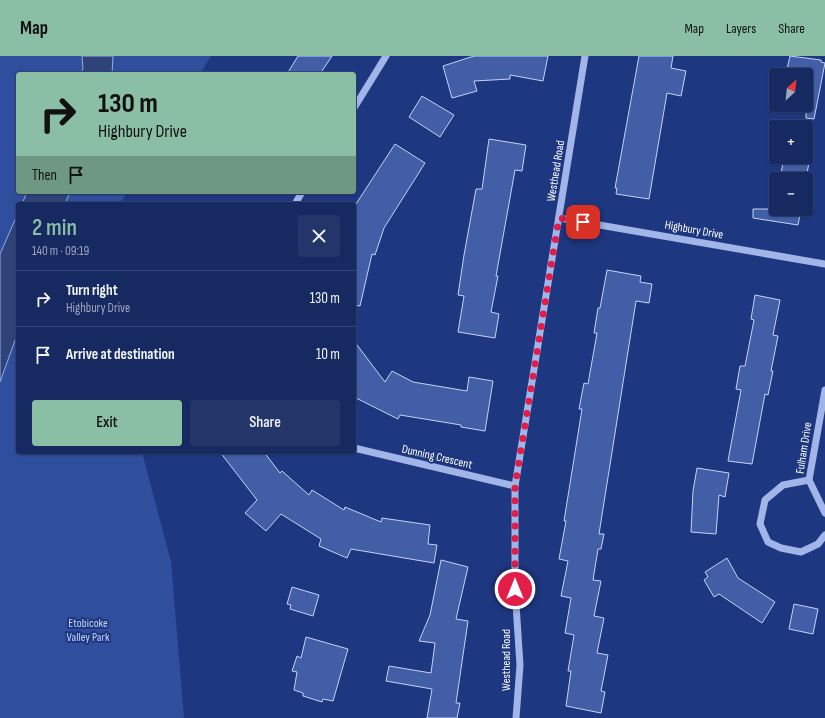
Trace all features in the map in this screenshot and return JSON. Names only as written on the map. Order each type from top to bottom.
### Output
[{"type":"street","points":[[356,105],[386,56]]},
{"type":"street","name":"Westhead Road","points":[[516,718],[520,665],[515,589],[515,486],[586,56]]},
{"type":"street","name":"Highbury Drive","points":[[559,218],[825,264]]},
{"type":"street","name":"Fulham Drive","points":[[823,511],[809,480],[825,390]]},
{"type":"street","name":"Dunning Crescent","points":[[356,448],[515,486]]},
{"type":"street","points":[[809,480],[783,485],[765,500],[760,524],[768,542],[781,548],[801,552],[818,544],[825,535]]},
{"type":"green space","points":[[0,56],[82,56],[83,69],[81,72],[16,72],[16,194],[26,194],[23,202],[16,202],[16,218],[0,254]]},
{"type":"green space","points":[[113,56],[211,56],[201,72],[112,72]]},
{"type":"green space","points":[[69,194],[126,194],[121,202],[66,202]]},
{"type":"green space","name":"Etobicoke Valley Park","points":[[16,338],[16,454],[143,454],[171,562],[184,718],[0,718],[0,383]]},
{"type":"shaded area","points":[[82,56],[113,56],[112,72],[81,72],[83,69]]},
{"type":"shaded area","points":[[26,194],[69,194],[66,202],[23,202]]},
{"type":"shaded area","points":[[16,218],[16,338],[0,382],[0,254]]},
{"type":"building","points":[[298,56],[332,56],[321,72],[288,72]]},
{"type":"building","points":[[474,56],[548,56],[543,81],[510,75],[510,79],[474,81],[477,91],[452,98],[443,66]]},
{"type":"building","points":[[639,56],[673,56],[671,68],[686,71],[681,96],[667,93],[649,199],[616,194],[617,188],[615,188]]},
{"type":"building","points":[[790,56],[821,60],[821,62],[825,63],[814,119],[806,118],[806,112],[813,112],[813,68],[787,68]]},
{"type":"building","points":[[422,96],[454,115],[440,137],[409,117]]},
{"type":"building","points":[[489,139],[526,145],[522,171],[515,170],[496,276],[498,276],[491,312],[499,314],[495,338],[458,332],[464,296],[458,295],[464,255],[476,189],[482,189]]},
{"type":"building","points":[[395,144],[425,163],[384,228],[375,255],[372,254],[360,306],[356,305],[356,204]]},
{"type":"building","points":[[783,164],[809,164],[807,172],[781,172]]},
{"type":"building","points":[[753,209],[769,209],[769,216],[800,216],[798,225],[753,218]]},
{"type":"building","points":[[607,270],[641,276],[640,282],[652,284],[649,303],[636,301],[599,534],[604,534],[601,549],[598,549],[593,580],[601,581],[594,616],[604,618],[597,653],[608,655],[601,691],[605,692],[601,713],[566,706],[571,671],[568,671],[574,635],[565,633],[571,598],[561,596],[568,561],[559,559],[582,409],[579,409],[584,383],[588,384],[597,333],[594,333],[598,308],[600,308]]},
{"type":"building","points":[[755,295],[780,300],[773,335],[778,336],[771,371],[773,371],[768,395],[765,394],[752,464],[728,461],[741,390],[736,389],[740,366],[745,366],[754,320],[751,319]]},
{"type":"building","points":[[356,344],[385,382],[392,371],[413,382],[467,391],[469,377],[493,381],[485,431],[461,427],[461,425],[400,415],[398,419],[356,398]]},
{"type":"building","points":[[222,454],[266,454],[280,473],[282,471],[309,495],[312,490],[344,510],[345,507],[381,522],[382,518],[430,525],[428,544],[437,545],[434,563],[351,549],[347,558],[319,546],[321,539],[281,514],[266,531],[245,513],[257,500]]},
{"type":"building","points":[[697,468],[729,473],[725,497],[719,495],[716,534],[691,532],[693,491]]},
{"type":"building","points":[[727,558],[738,578],[775,602],[762,623],[719,594],[714,597],[704,580],[708,577],[705,572]]},
{"type":"building","points":[[441,560],[468,567],[456,619],[468,621],[456,703],[460,703],[457,718],[427,718],[432,689],[386,681],[389,666],[431,673],[435,643],[419,641],[430,615]]},
{"type":"building","points":[[292,587],[319,595],[313,616],[290,609],[291,605],[287,604]]},
{"type":"building","points":[[794,604],[818,609],[813,634],[789,629]]},
{"type":"building","points":[[306,637],[348,649],[333,701],[323,699],[322,702],[303,696],[303,693],[294,690],[297,672],[292,671],[297,656],[301,658]]},
{"type":"route","points":[[515,589],[515,486],[559,218],[583,222]]}]
